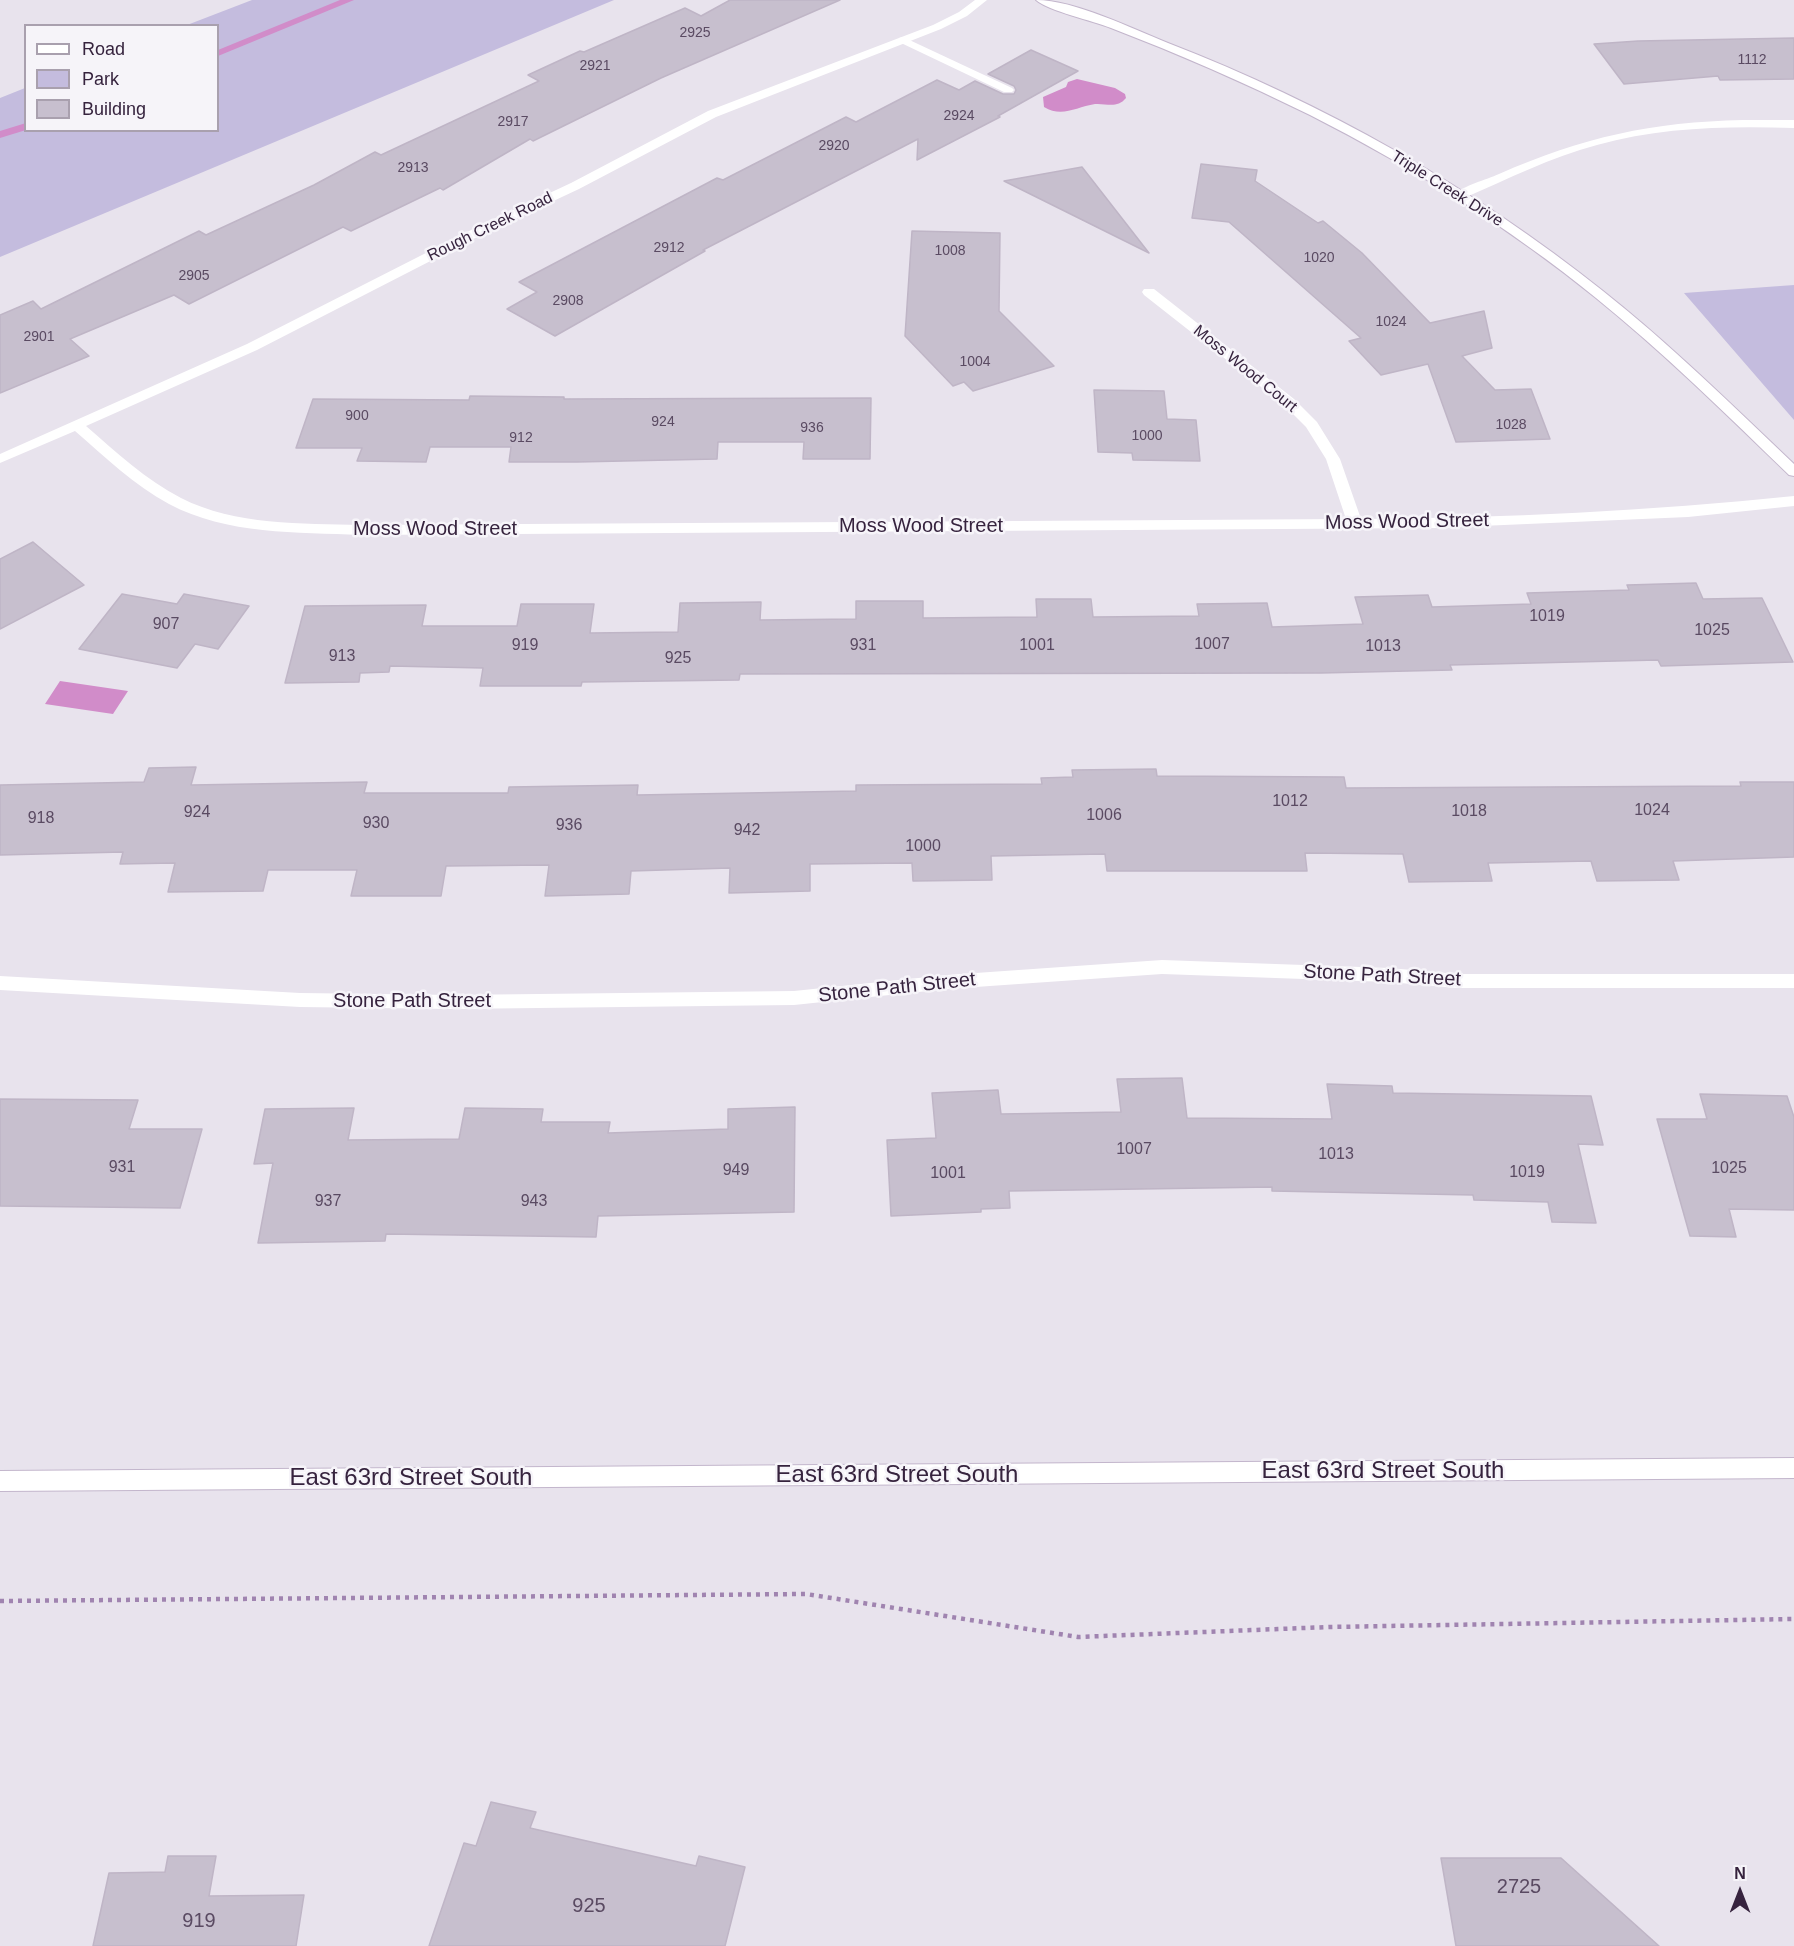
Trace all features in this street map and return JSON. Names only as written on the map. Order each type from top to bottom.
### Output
[{"type":"street","name":"Rough Creek Road","points":[[0,459],[252,347],[481,230],[575,186],[712,114],[937,27],[963,14],[982,0]]},
{"type":"street","name":"Triple Creek Drive","points":[[1041,0],[1133,32],[1230,71],[1328,117],[1460,195],[1569,271],[1632,322],[1794,472]]},
{"type":"street","points":[[903,40],[1008,90]]},
{"type":"street","points":[[1460,195],[1553,156],[1634,132],[1704,124],[1794,124]]},
{"type":"street","name":"Moss Wood Court","points":[[1149,292],[1289,402],[1312,425],[1333,459],[1355,524]]},
{"type":"street","name":"Moss Wood Street","points":[[76,424],[130,470],[176,501],[218,517],[285,526],[368,530],[1435,523],[1688,512],[1794,501]]},
{"type":"street","name":"Stone Path Street","points":[[0,983],[300,1000],[453,1002],[794,998],[947,982],[1162,967],[1389,975],[1457,981],[1794,981]]},
{"type":"street","name":"East 63rd Street South","points":[[0,1481],[1794,1468]]},
{"type":"path","points":[[0,1601],[806,1594],[1078,1637],[1329,1627],[1794,1619]]},
{"type":"green space","points":[[252,0],[614,0],[0,257],[0,98],[24,88],[24,132],[219,132],[219,24],[190,24]]},
{"type":"green space","points":[[1794,285],[1794,420],[1684,293]]},
{"type":"shaded area","points":[[1077,79],[1115,88],[1125,94],[1126,98],[1115,104],[1095,104],[1063,112],[1044,107],[1043,97],[1066,87],[1068,82]]},
{"type":"shaded area","points":[[60,681],[128,691],[113,714],[45,704]]},
{"type":"building","points":[[730,0],[840,0],[661,78],[533,141],[530,139],[443,190],[440,188],[351,231],[343,227],[189,304],[174,295],[70,339],[89,356],[0,393],[0,315],[33,301],[41,309],[199,231],[206,235],[314,185],[375,152],[381,155],[539,81],[528,75],[580,51],[584,52],[685,8],[701,16]]},
{"type":"building","points":[[1794,38],[1794,79],[1720,80],[1718,76],[1624,84],[1594,44],[1638,41]]},
{"type":"building","points":[[1031,50],[1078,71],[998,116],[1000,117],[917,160],[918,139],[703,250],[705,251],[555,336],[507,309],[537,292],[519,282],[717,178],[723,180],[846,117],[856,122],[937,80],[959,90],[975,81],[1003,94],[1014,94],[1016,90],[1014,86],[988,74]]},
{"type":"building","points":[[1201,164],[1257,170],[1255,181],[1318,223],[1323,221],[1362,253],[1430,323],[1484,311],[1492,348],[1462,356],[1495,390],[1531,389],[1550,439],[1456,442],[1428,364],[1381,375],[1349,341],[1361,338],[1229,222],[1192,218]]},
{"type":"building","points":[[1082,167],[1149,253],[1004,181]]},
{"type":"building","points":[[912,231],[1000,233],[999,311],[1054,366],[973,391],[964,382],[953,386],[905,336]]},
{"type":"building","points":[[1094,390],[1164,391],[1167,419],[1196,420],[1200,461],[1133,460],[1132,453],[1098,452]]},
{"type":"building","points":[[470,396],[564,397],[564,399],[871,398],[870,459],[803,459],[804,442],[718,442],[717,459],[577,462],[509,462],[511,447],[430,447],[426,462],[357,461],[362,448],[296,448],[313,399],[469,400]]},
{"type":"building","points":[[33,542],[84,585],[0,629],[0,559]]},
{"type":"building","points":[[1696,583],[1703,599],[1762,598],[1793,662],[1661,666],[1658,660],[1450,665],[1452,670],[1321,673],[740,674],[739,680],[582,682],[581,686],[480,686],[483,668],[390,666],[389,672],[360,673],[359,682],[285,683],[305,606],[426,605],[422,626],[517,626],[521,604],[594,604],[590,633],[678,632],[680,603],[761,602],[760,620],[856,619],[856,601],[923,601],[923,618],[1037,617],[1036,599],[1091,599],[1093,617],[1199,616],[1197,604],[1267,603],[1272,627],[1363,624],[1355,597],[1428,595],[1432,607],[1531,604],[1527,593],[1629,590],[1627,585]]},
{"type":"building","points":[[122,594],[177,604],[184,594],[249,606],[218,649],[195,644],[177,668],[79,649]]},
{"type":"building","points":[[196,767],[191,785],[367,782],[364,793],[508,793],[509,787],[638,785],[637,795],[856,791],[856,785],[1042,784],[1041,778],[1073,777],[1072,770],[1156,769],[1157,776],[1344,777],[1346,788],[1741,786],[1740,782],[1794,782],[1794,857],[1673,861],[1679,880],[1597,881],[1591,861],[1488,863],[1492,881],[1409,882],[1403,854],[1305,853],[1307,871],[1107,871],[1105,854],[991,856],[992,880],[913,881],[912,863],[810,864],[810,891],[729,893],[730,868],[631,871],[629,894],[545,896],[549,865],[446,866],[441,896],[351,896],[357,870],[268,870],[263,891],[168,892],[175,863],[120,864],[123,852],[0,855],[0,785],[144,782],[149,768]]},
{"type":"building","points":[[1182,1078],[1187,1118],[1332,1119],[1327,1084],[1392,1086],[1393,1093],[1591,1096],[1603,1145],[1578,1144],[1596,1223],[1552,1222],[1548,1202],[1474,1200],[1473,1195],[1272,1191],[1272,1187],[1009,1191],[1010,1208],[981,1209],[981,1212],[891,1216],[887,1140],[936,1138],[932,1093],[998,1090],[1001,1114],[1121,1112],[1117,1079]]},
{"type":"building","points":[[1700,1094],[1787,1096],[1794,1117],[1794,1210],[1729,1209],[1736,1237],[1690,1236],[1657,1119],[1707,1119]]},
{"type":"building","points":[[0,1099],[138,1100],[129,1129],[202,1129],[180,1208],[0,1206]]},
{"type":"building","points":[[795,1107],[794,1212],[598,1216],[596,1237],[386,1234],[385,1241],[258,1243],[273,1163],[254,1164],[265,1109],[354,1108],[348,1140],[459,1139],[465,1108],[543,1109],[541,1122],[610,1122],[608,1133],[728,1129],[728,1109]]},
{"type":"building","points":[[491,1802],[536,1812],[530,1828],[696,1866],[699,1856],[745,1867],[725,1946],[429,1946],[464,1843],[476,1846]]},
{"type":"building","points":[[168,1856],[216,1856],[209,1896],[304,1895],[296,1946],[93,1946],[109,1873],[165,1872]]},
{"type":"building","points":[[1441,1858],[1561,1858],[1659,1946],[1456,1946]]},
{"type":"waterway","points":[[219,53],[349,0]]},
{"type":"waterway","points":[[0,135],[24,127]]}]
